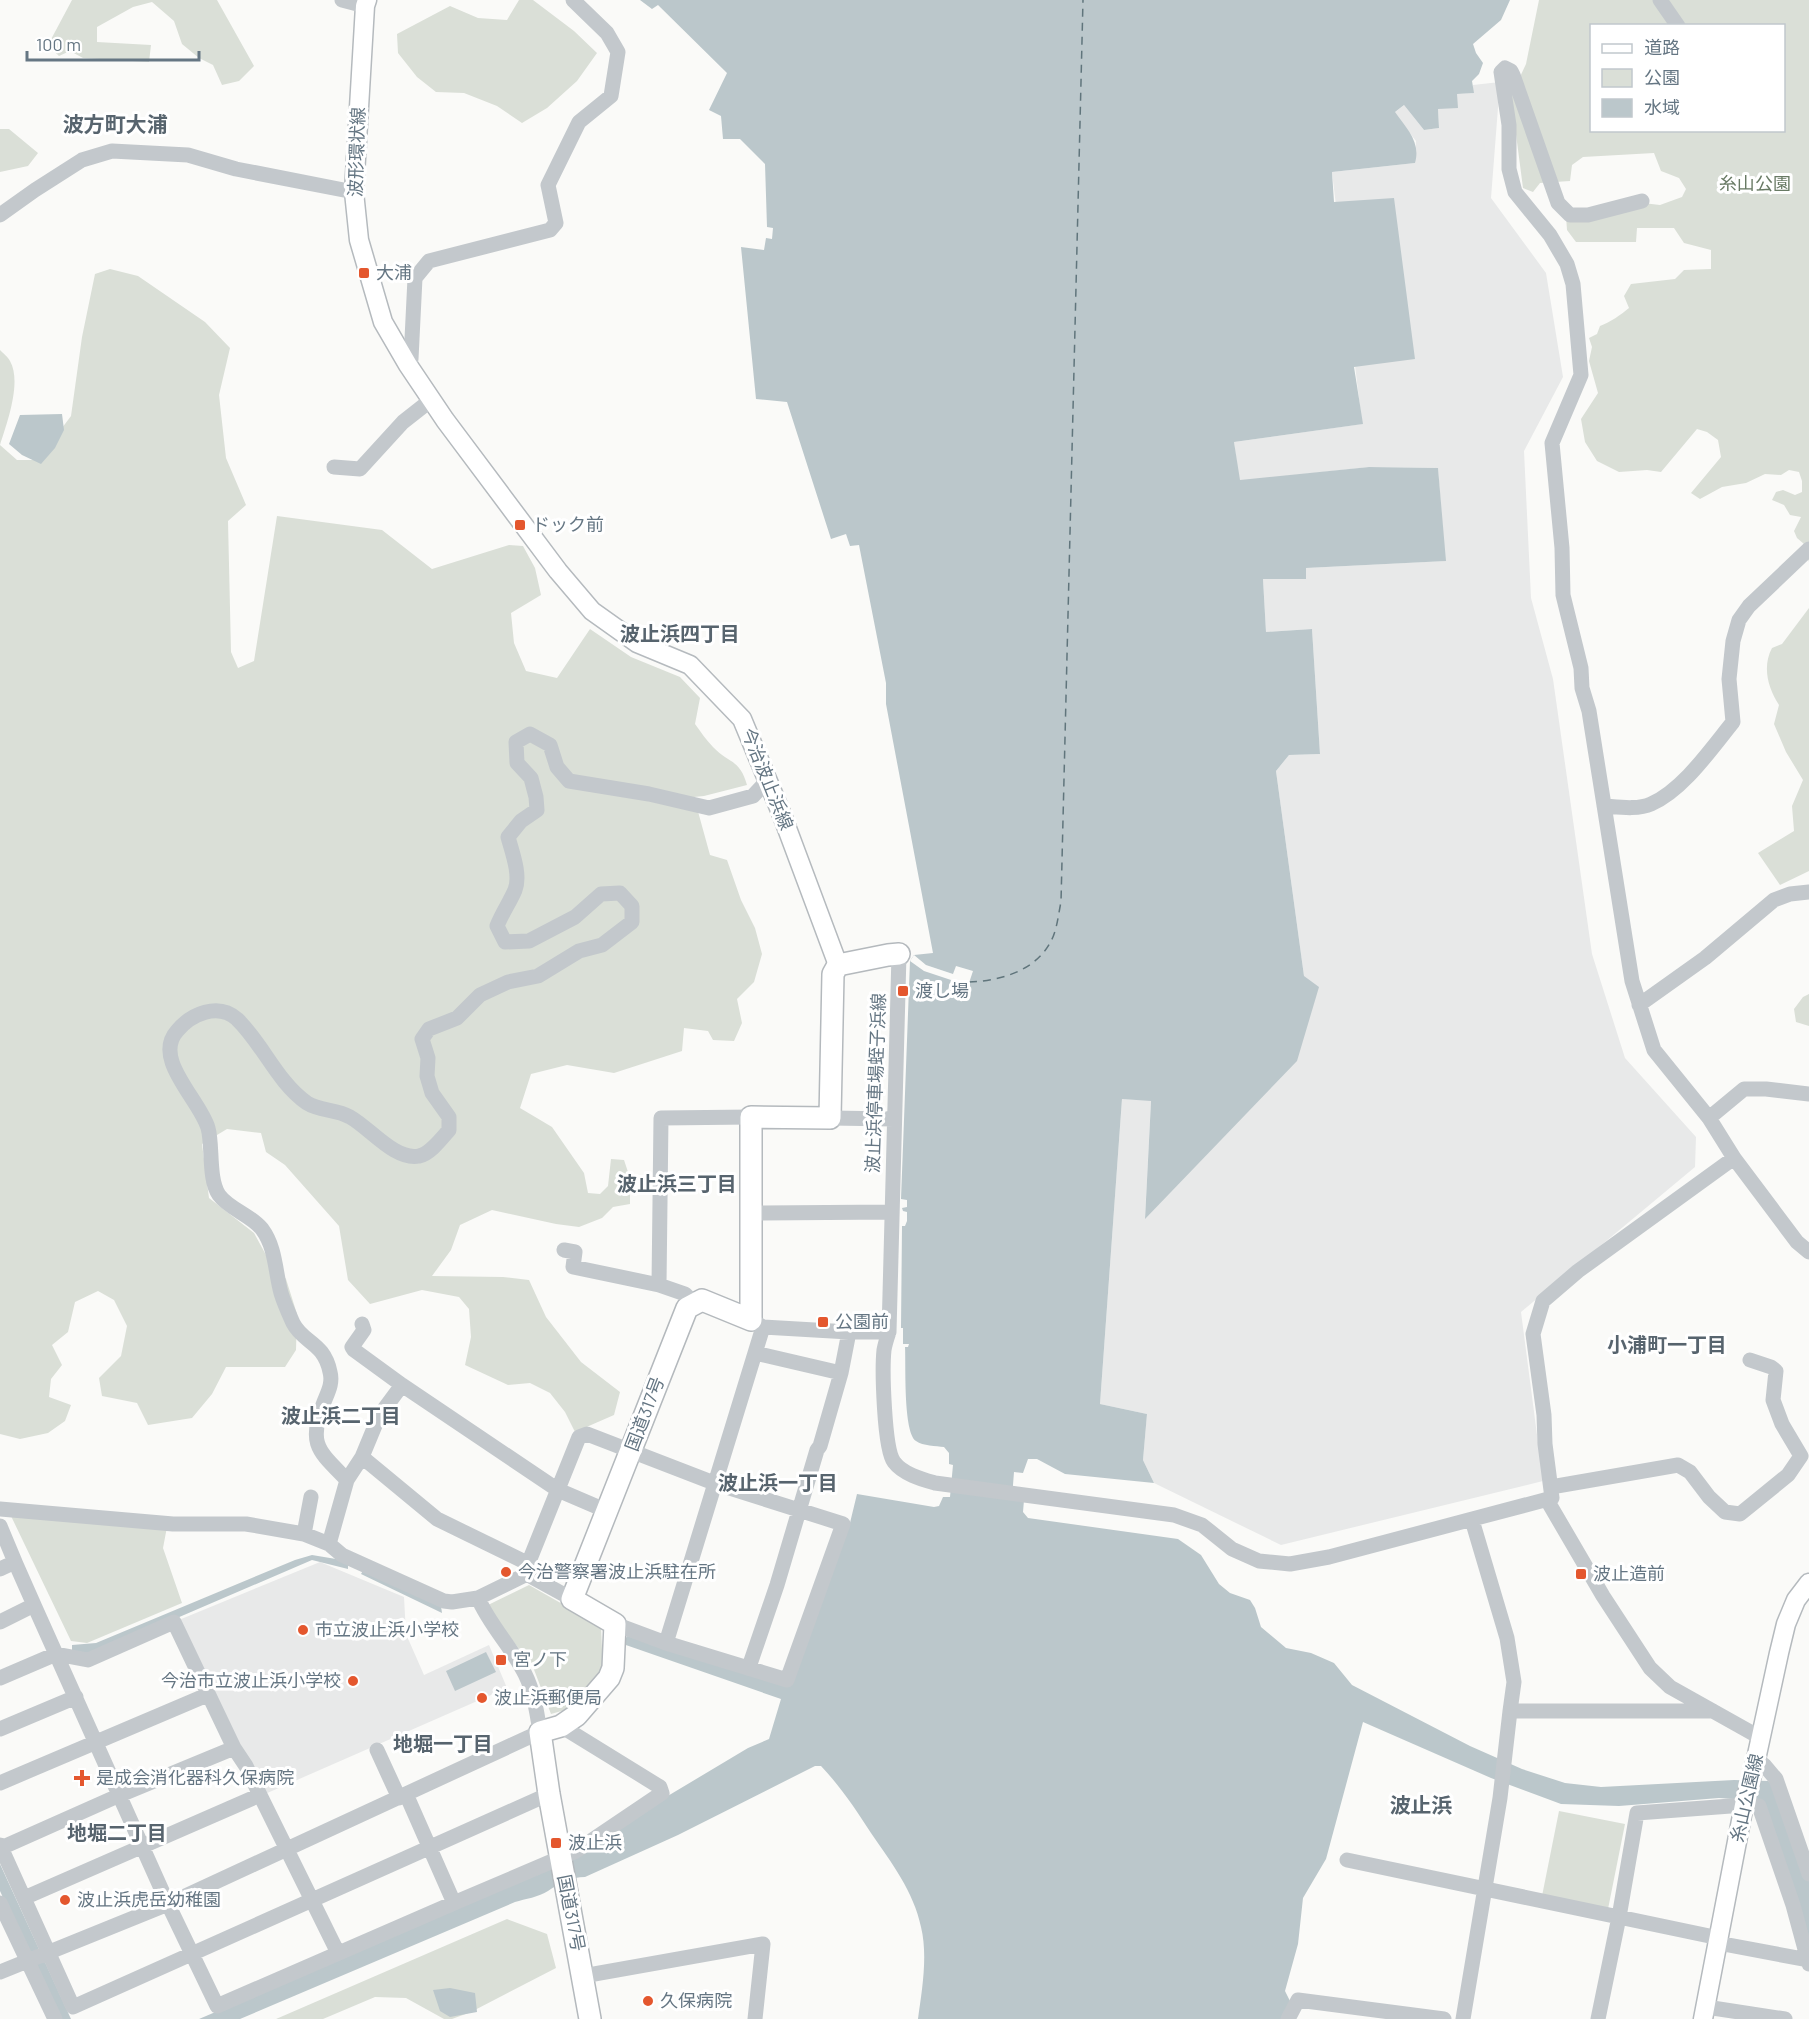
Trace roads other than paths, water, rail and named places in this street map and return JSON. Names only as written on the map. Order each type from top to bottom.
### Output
[{"type":"highway","points":[[694,1303],[702,1300],[757,1323],[750,1213],[751,1117],[831,1118],[833,974],[838,965],[888,954],[899,954]]},
{"type":"highway","name":"国道317号","points":[[572,1599],[682,1316],[694,1303]]},
{"type":"highway","points":[[540,1732],[561,1726],[577,1714],[609,1677],[613,1668],[615,1624],[572,1599]]},
{"type":"highway","name":"国道317号","points":[[540,1732],[590,2019]]},
{"type":"main road","name":"波形環状線","points":[[366,3],[354,192],[359,240],[383,322],[408,365]]},
{"type":"main road","name":"今治波止浜線","points":[[408,365],[431,400],[558,571],[592,611],[637,642],[690,665],[742,719],[768,780],[838,965]]},
{"type":"main road","name":"糸山公園線","points":[[1705,2013],[1744,1805],[1786,1624],[1796,1600],[1809,1582]]},
{"type":"street","points":[[342,0],[366,3]]},
{"type":"street","points":[[408,365],[411,359],[415,278],[429,261],[550,230],[556,223],[548,185],[579,122],[611,96],[618,52],[607,33],[573,0]]},
{"type":"street","points":[[1660,0],[1677,24]]},
{"type":"street","points":[[1642,201],[1588,216],[1570,215],[1558,203],[1514,75],[1505,68],[1501,72],[1509,125],[1509,169],[1515,192],[1550,235],[1567,264],[1573,284],[1581,375],[1552,443],[1562,548],[1563,595],[1581,668],[1582,688],[1589,711],[1632,981],[1654,1050],[1708,1118],[1734,1158],[1797,1242],[1809,1252]]},
{"type":"street","points":[[0,215],[82,160],[112,151],[147,151],[188,155],[236,169],[354,192]]},
{"type":"street","points":[[334,467],[360,469],[403,422],[431,400]]},
{"type":"street","points":[[1604,806],[1623,807],[1650,804],[1673,789],[1694,769],[1733,722],[1729,679],[1733,641],[1739,620],[1749,606],[1809,549]]},
{"type":"street","points":[[347,1480],[317,1446],[319,1415],[331,1385],[331,1374],[325,1355],[294,1326],[281,1293],[275,1255],[261,1228],[219,1195],[212,1169],[208,1128],[170,1060],[169,1046],[176,1031],[205,1011],[221,1011],[235,1018],[288,1084],[308,1104],[349,1116],[403,1156],[420,1156],[438,1143],[449,1130],[449,1117],[432,1093],[427,1076],[428,1058],[422,1039],[429,1029],[457,1018],[480,995],[508,982],[538,976],[579,951],[602,945],[632,922],[632,906],[620,893],[601,894],[575,916],[529,941],[505,942],[497,926],[516,888],[516,874],[508,837],[520,821],[537,810],[531,778],[517,763],[516,742],[530,734],[550,745],[557,766],[569,782],[649,794],[709,808],[753,796],[768,780]]},
{"type":"street","points":[[1640,1005],[1705,958],[1774,900],[1790,894],[1809,892]]},
{"type":"street","name":"波止浜停車場蛭子浜線","points":[[899,954],[889,1332],[884,1351],[885,1417],[889,1453],[894,1463],[920,1479],[1174,1515],[1202,1525],[1232,1548],[1258,1562],[1290,1564],[1329,1557],[1472,1520],[1549,1494],[1678,1465],[1690,1472],[1708,1497],[1725,1512],[1740,1514],[1788,1475],[1801,1456],[1782,1424],[1773,1400],[1776,1371],[1750,1360]]},
{"type":"street","points":[[1708,1118],[1744,1089],[1809,1094]]},
{"type":"street","points":[[659,1285],[661,1118],[751,1117]]},
{"type":"street","points":[[831,1118],[894,1119]]},
{"type":"street","points":[[1734,1158],[1578,1271],[1543,1301],[1533,1334],[1544,1415],[1549,1494],[1603,1596],[1650,1668],[1670,1687],[1761,1738]]},
{"type":"street","points":[[750,1213],[892,1212]]},
{"type":"street","points":[[564,1250],[575,1252],[573,1267],[659,1285],[685,1294],[694,1303]]},
{"type":"street","points":[[666,1643],[755,1353],[757,1323],[849,1332],[889,1332]]},
{"type":"street","points":[[362,1324],[364,1330],[352,1347],[402,1385],[558,1490],[607,1511]]},
{"type":"street","points":[[749,1667],[800,1511],[841,1373],[849,1332]]},
{"type":"street","points":[[755,1353],[841,1373]]},
{"type":"street","points":[[329,1544],[347,1480],[362,1457],[379,1416],[402,1385]]},
{"type":"street","points":[[0,1509],[173,1524],[246,1524],[304,1534],[329,1544],[342,1555],[444,1601],[467,1601],[478,1598],[525,1568],[579,1437],[587,1434],[714,1483],[843,1524],[788,1680],[666,1643],[615,1624]]},
{"type":"street","points":[[362,1457],[437,1519],[525,1568],[530,1576],[572,1599]]},
{"type":"street","points":[[304,1534],[311,1497]]},
{"type":"street","points":[[1463,2019],[1503,1775],[1514,1682],[1507,1638],[1472,1520]]},
{"type":"street","points":[[0,1526],[168,1904],[217,2006],[561,1859],[662,1793],[660,1787],[561,1726]]},
{"type":"street","points":[[0,1569],[15,1562]]},
{"type":"street","points":[[0,1972],[168,1904],[540,1732],[534,1700],[525,1674],[478,1598]]},
{"type":"street","points":[[0,1622],[34,1605]]},
{"type":"street","points":[[0,1678],[56,1654],[88,1660],[174,1622],[207,1695],[234,1748],[246,1766],[338,1953]]},
{"type":"street","points":[[0,1783],[207,1695]]},
{"type":"street","points":[[0,1729],[76,1697]]},
{"type":"street","points":[[1510,1712],[1713,1711]]},
{"type":"street","points":[[234,1748],[1,1846],[73,2007],[549,1794]]},
{"type":"street","points":[[376,1750],[430,1847],[454,1904]]},
{"type":"street","points":[[1755,1764],[1764,1765],[1776,1779],[1809,1874]]},
{"type":"street","points":[[24,1898],[260,1796]]},
{"type":"street","points":[[1347,1860],[1618,1917],[1809,1962],[1793,1905],[1760,1806],[1744,1805],[1637,1813],[1618,1917],[1598,2019]]},
{"type":"street","points":[[0,1903],[53,2018]]},
{"type":"street","points":[[583,1976],[763,1944],[755,2019]]},
{"type":"street","points":[[1288,2019],[1298,2000],[1444,2019]]},
{"type":"street","points":[[1705,2013],[1785,2019]]},
{"type":"water","points":[[640,0],[1510,0],[1501,20],[1473,44],[1483,63],[1479,74],[1472,81],[1474,93],[1457,94],[1458,108],[1438,109],[1439,128],[1424,130],[1404,105],[1395,112],[1414,142],[1415,163],[1332,172],[1334,202],[1394,198],[1415,359],[1354,367],[1363,424],[1234,442],[1240,480],[1369,467],[1438,468],[1446,561],[1306,568],[1306,579],[1263,579],[1266,632],[1312,629],[1320,754],[1289,755],[1276,771],[1304,976],[1319,987],[1297,1061],[1145,1219],[1151,1101],[1122,1099],[1100,1404],[1147,1414],[1143,1460],[1154,1483],[1065,1474],[1037,1459],[1028,1459],[1023,1473],[1014,1472],[1012,1498],[1024,1500],[1023,1512],[1028,1518],[1178,1539],[1201,1555],[1219,1584],[1230,1593],[1250,1600],[1261,1627],[1286,1648],[1311,1653],[1334,1663],[1352,1685],[1470,1746],[1522,1769],[1565,1783],[1601,1787],[1734,1780],[1768,1781],[1773,1785],[1809,1881],[1809,1945],[1761,1801],[1719,1798],[1619,1806],[1561,1804],[1491,1778],[1363,1722],[1326,1859],[1303,1898],[1298,1944],[1285,1991],[1291,2003],[1284,2019],[918,2019],[924,1973],[924,1950],[918,1914],[894,1866],[848,1799],[821,1766],[815,1766],[678,1835],[585,1877],[566,1881],[540,1895],[515,1902],[240,2019],[199,2019],[422,1924],[651,1806],[748,1748],[769,1739],[781,1699],[623,1644],[627,1636],[789,1681],[849,1527],[857,1494],[934,1507],[939,1506],[943,1497],[950,1497],[953,1465],[949,1464],[949,1453],[944,1447],[930,1446],[916,1441],[909,1425],[905,1347],[909,1344],[903,1344],[903,1328],[901,1328],[902,1226],[905,1226],[907,1221],[907,1212],[902,1208],[907,1207],[907,1200],[901,1199],[910,961],[914,955],[933,953],[886,704],[886,683],[859,545],[850,546],[846,534],[831,539],[787,402],[756,399],[741,247],[764,250],[766,238],[772,239],[773,228],[767,227],[765,164],[740,139],[723,139],[721,116],[709,110],[727,73],[658,5],[652,9]]},
{"type":"water","points":[[62,414],[64,430],[55,448],[41,464],[22,455],[9,444],[20,415]]},
{"type":"water","points":[[312,1555],[348,1561],[348,1569],[312,1560],[86,1657],[72,1653],[72,1645],[96,1643]]},
{"type":"water","points":[[364,1569],[441,1606],[442,1613],[361,1574]]},
{"type":"water","points":[[486,1652],[496,1672],[455,1691],[446,1671]]},
{"type":"water","points":[[0,1864],[71,2019],[59,2019],[0,1891]]},
{"type":"water","points":[[450,1988],[475,1993],[477,2012],[450,2017],[440,2011],[433,1990]]},
{"type":"place","name":"大浦","points":[[364,273]]},
{"type":"place","name":"ドック前","points":[[520,525]]},
{"type":"place","name":"渡し場","points":[[903,991]]},
{"type":"place","name":"公園前","points":[[823,1322]]},
{"type":"place","name":"今治警察署波止浜駐在所","points":[[506,1572]]},
{"type":"place","name":"波止造前","points":[[1581,1574]]},
{"type":"place","name":"市立波止浜小学校","points":[[303,1630]]},
{"type":"place","name":"宮ノ下","points":[[501,1660]]},
{"type":"place","name":"今治市立波止浜小学校","points":[[353,1681]]},
{"type":"place","name":"波止浜郵便局","points":[[482,1698]]},
{"type":"place","name":"是成会消化器科久保病院","points":[[82,1778]]},
{"type":"place","name":"波止浜","points":[[556,1843]]},
{"type":"place","name":"波止浜虎岳幼稚園","points":[[65,1900]]},
{"type":"place","name":"久保病院","points":[[648,2001]]},
{"type":"district","name":"波方町大浦","points":[[115,125]]},
{"type":"district","name":"波止浜四丁目","points":[[680,634]]},
{"type":"district","name":"波止浜三丁目","points":[[677,1184]]},
{"type":"district","name":"小浦町一丁目","points":[[1667,1345]]},
{"type":"district","name":"波止浜二丁目","points":[[341,1416]]},
{"type":"district","name":"波止浜一丁目","points":[[778,1483]]},
{"type":"district","name":"地堀一丁目","points":[[443,1744]]},
{"type":"district","name":"波止浜","points":[[1421,1806]]},
{"type":"district","name":"地堀二丁目","points":[[117,1833]]},
{"type":"park label","name":"糸山公園","points":[[1755,184]]}]
